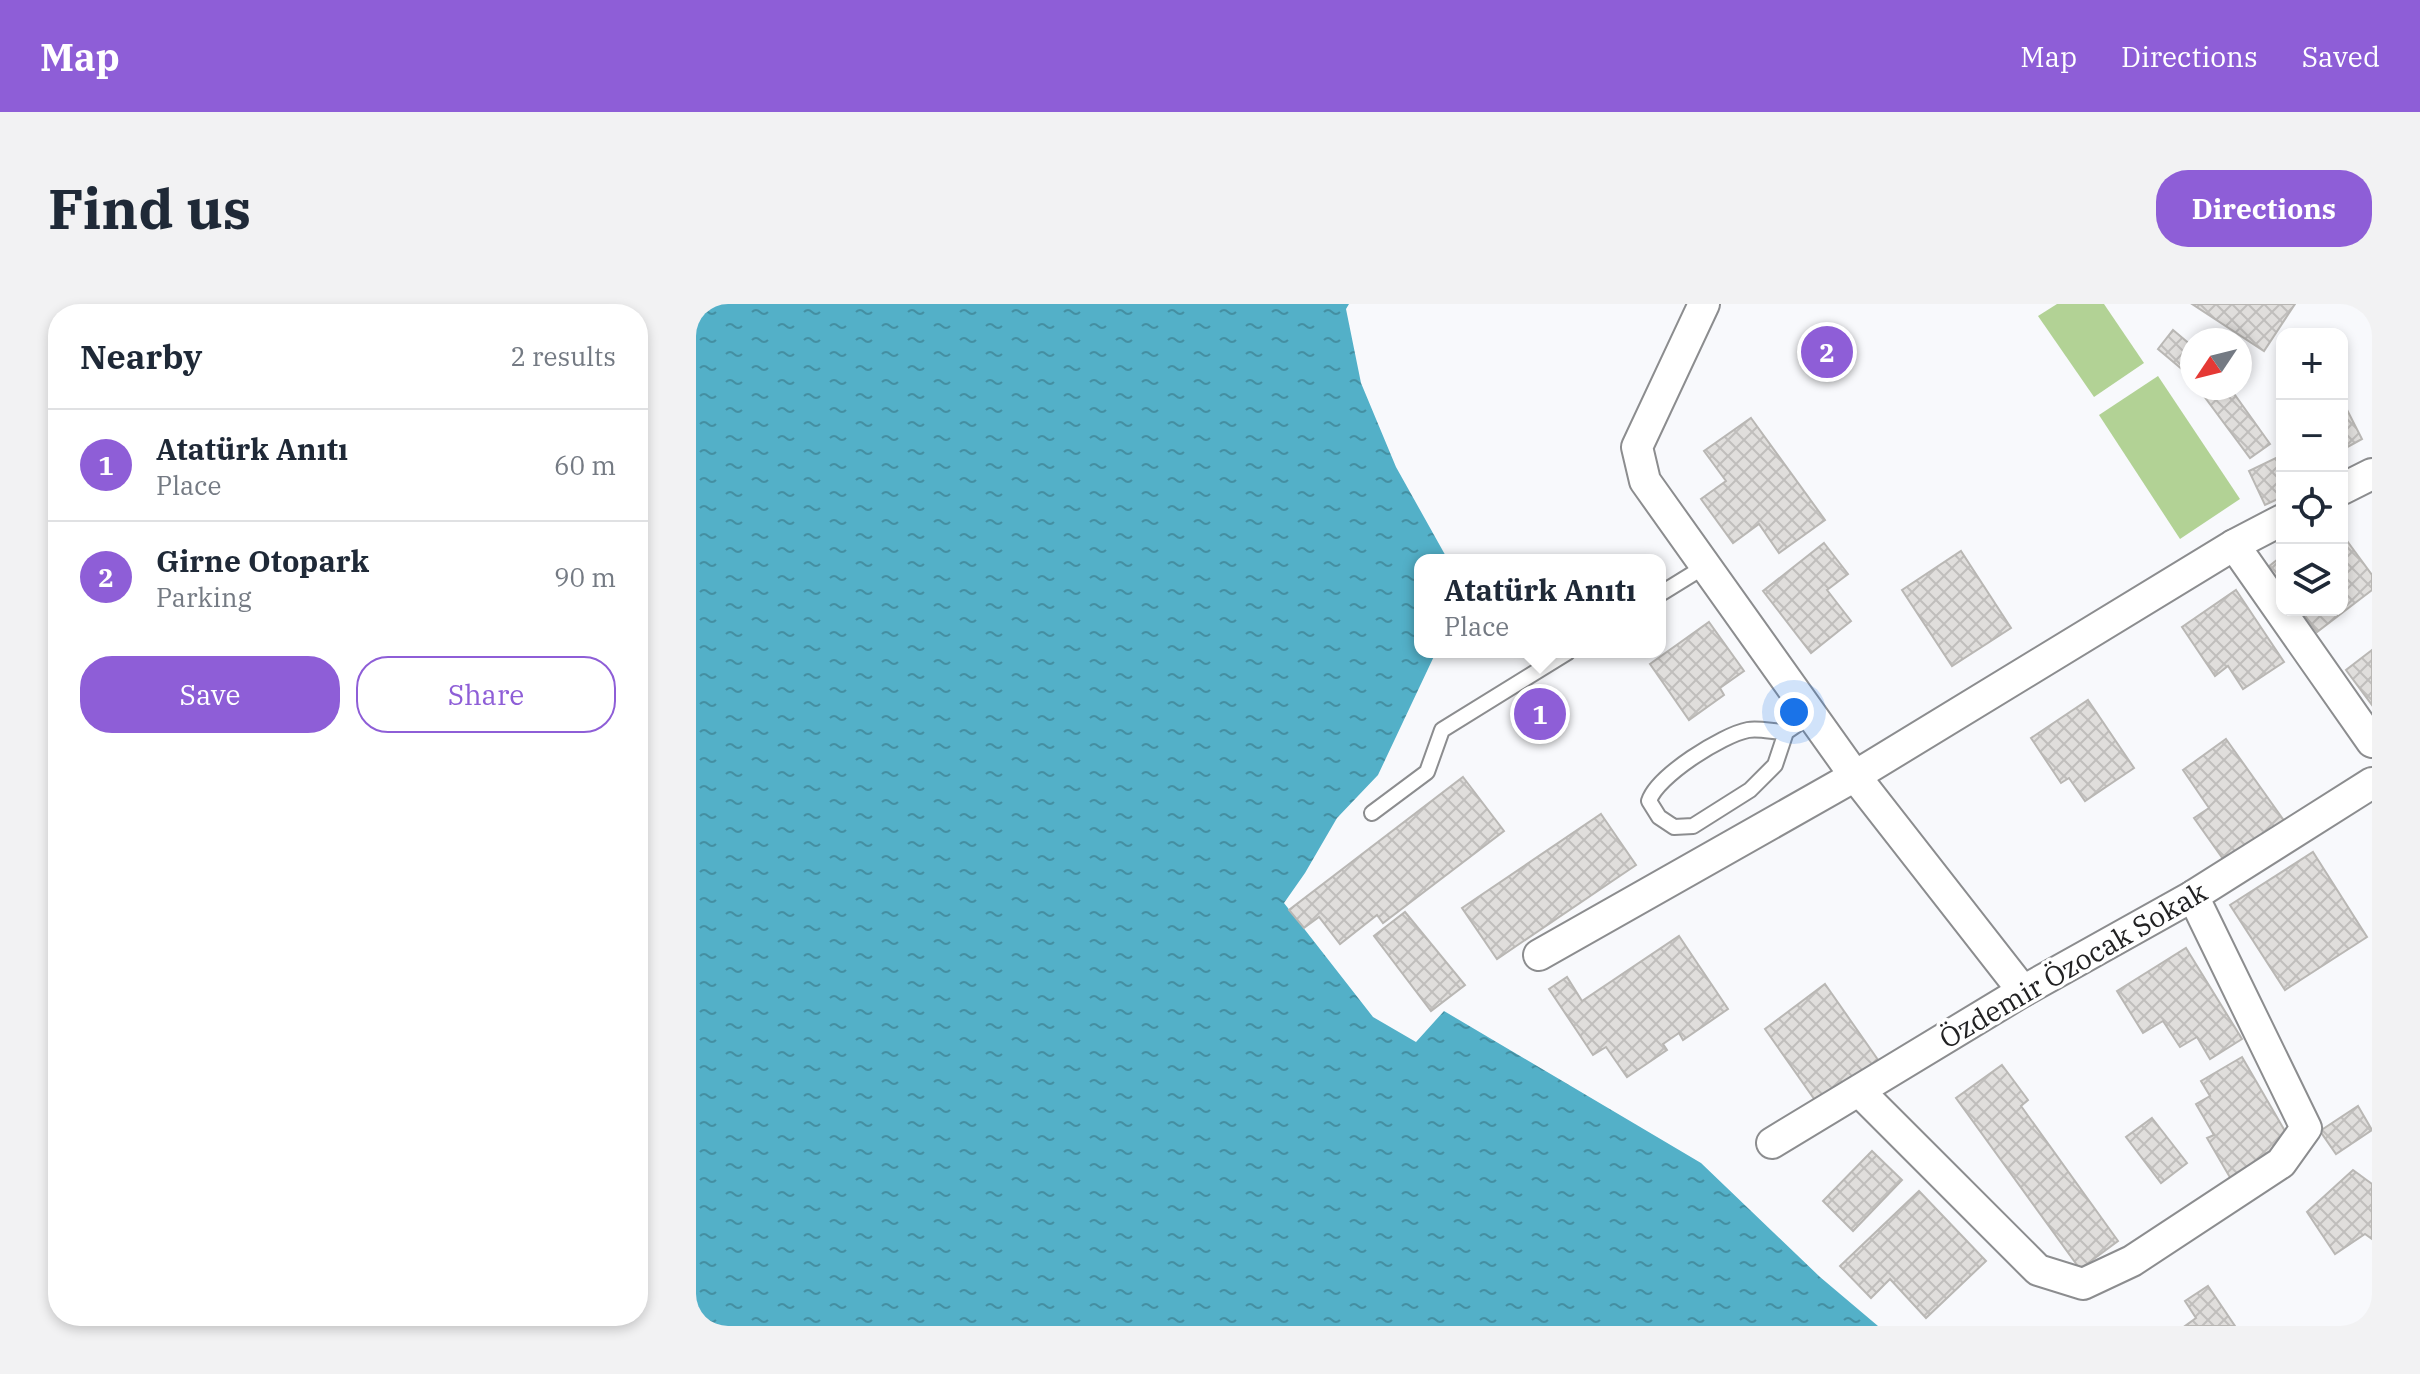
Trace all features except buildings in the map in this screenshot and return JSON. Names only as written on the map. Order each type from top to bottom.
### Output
[{"type":"street","points":[[1704,304],[1637,447],[1645,481],[1855,776],[2023,991]]},
{"type":"street","points":[[2348,486],[2372,474]]},
{"type":"street","points":[[1539,955],[1855,776],[2234,545],[2276,523]]},
{"type":"street","points":[[2234,545],[2372,742]]},
{"type":"street","name":"Özdemir Özocak Sokak","points":[[1772,1143],[2023,991],[2193,896],[2372,783]]},
{"type":"street","points":[[1860,1092],[2038,1270],[2083,1284],[2132,1261],[2281,1163],[2306,1128],[2193,896]]},
{"type":"lane","points":[[1666,590],[1707,565]]},
{"type":"lane","points":[[1372,813],[1427,772],[1442,730],[1558,658]]},
{"type":"lane","points":[[1786,732],[1775,765],[1750,790],[1693,826],[1674,827],[1659,817],[1649,801],[1654,787],[1665,777],[1715,745],[1748,730],[1786,732],[1811,715]]},
{"type":"green space","points":[[2057,304],[2104,304],[2144,363],[2094,397],[2038,316]]},
{"type":"green space","points":[[2158,376],[2240,499],[2180,539],[2099,415]]},
{"type":"water","points":[[696,304],[1349,304],[1346,309],[1361,383],[1396,467],[1445,554],[1414,554],[1414,658],[1433,658],[1378,775],[1337,818],[1284,903],[1373,1017],[1416,1042],[1444,1011],[1701,1163],[1820,1277],[1878,1326],[696,1326]]},
{"type":"place","name":"Girne Otopark","points":[[1827,352]]},
{"type":"place","name":"Atatürk Anıtı","points":[[1540,714]]}]
